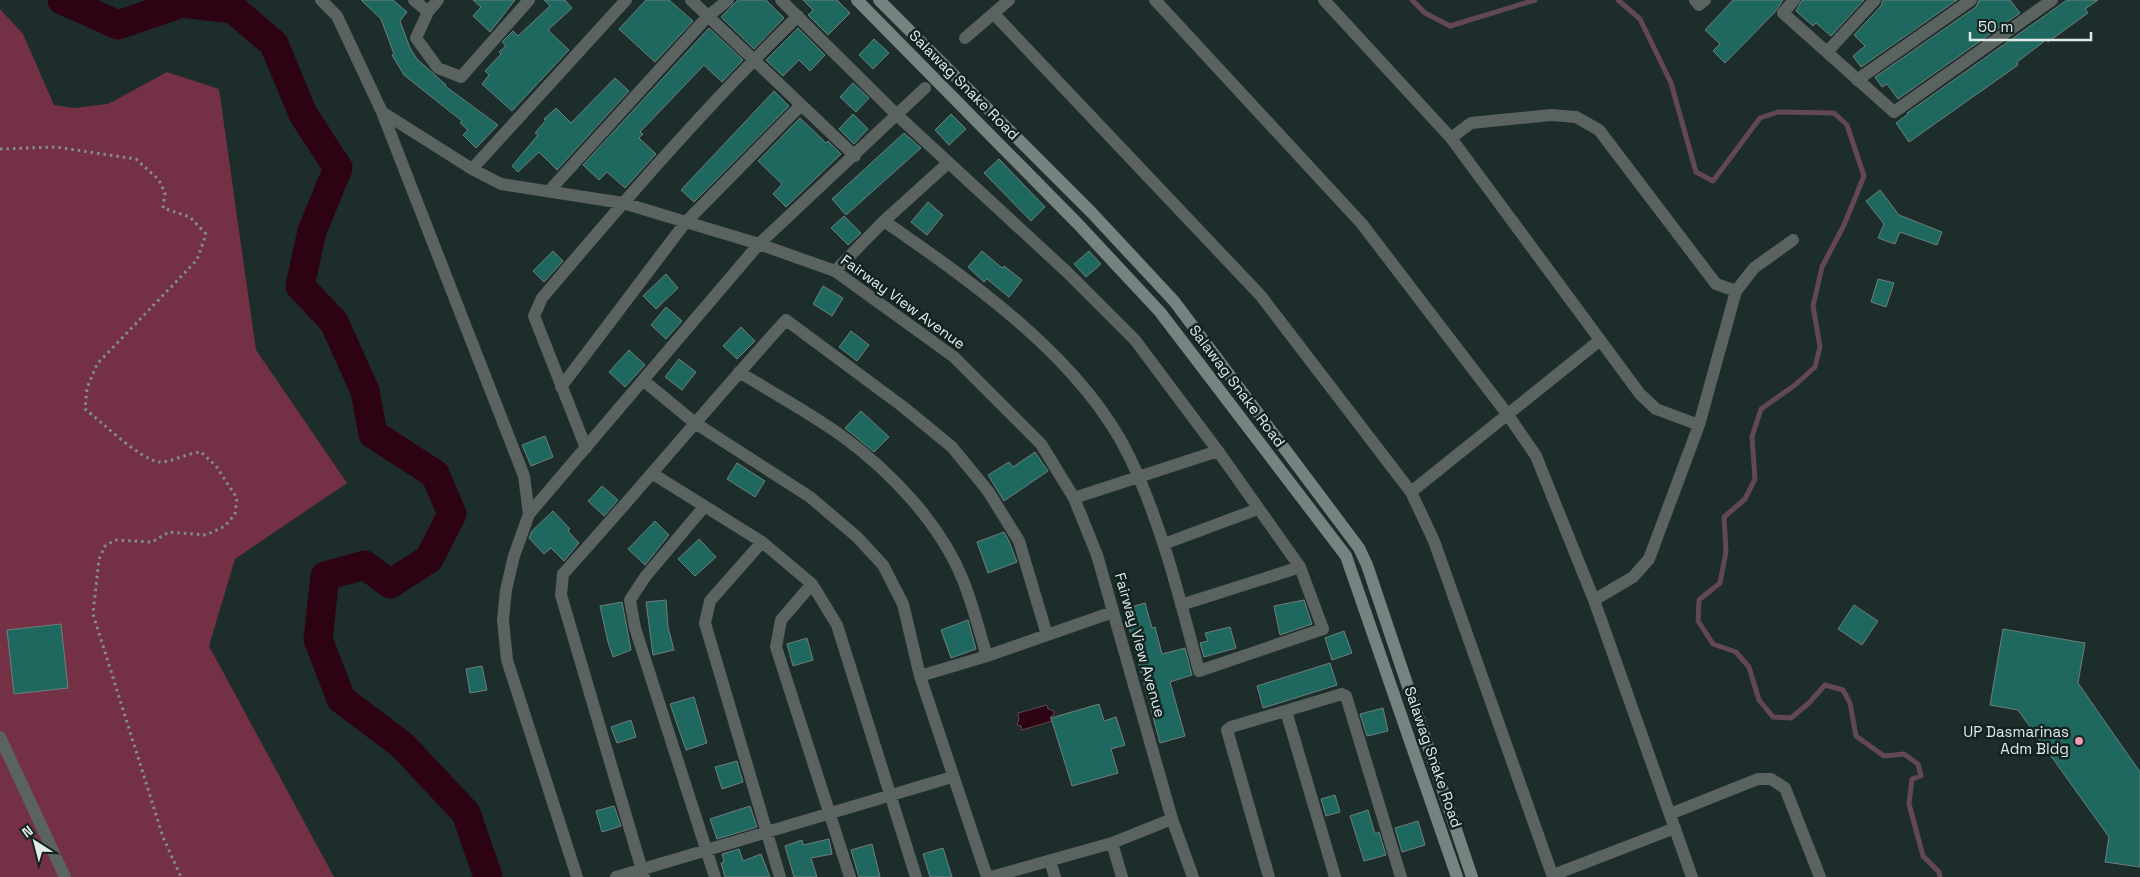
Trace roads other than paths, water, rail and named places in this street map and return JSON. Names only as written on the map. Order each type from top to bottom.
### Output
[{"type":"main road","name":"Salawag Snake Road","points":[[857,0],[1129,277],[1160,312],[1346,556],[1457,877]]},
{"type":"main road","name":"Salawag Snake Road","points":[[879,0],[1092,213],[1174,301],[1359,548],[1367,565],[1472,877]]},
{"type":"main road","points":[[1254,435],[1267,425]]},
{"type":"street","points":[[321,0],[337,16],[382,112],[524,476],[529,514]]},
{"type":"street","points":[[414,0],[428,12]]},
{"type":"street","points":[[438,0],[428,12],[416,38],[438,68],[461,78],[529,0]]},
{"type":"street","points":[[472,169],[626,0]]},
{"type":"street","points":[[691,0],[855,156]]},
{"type":"street","points":[[550,190],[708,16],[728,0]]},
{"type":"street","points":[[781,0],[897,116],[1067,272],[1135,340],[1218,451],[1300,567],[1322,628],[1200,671],[1164,544],[1130,457],[1101,410],[1059,359],[989,297],[884,221]]},
{"type":"street","points":[[966,38],[1009,0]]},
{"type":"street","points":[[1155,0],[1362,224],[1508,414],[1536,456],[1594,600],[1692,877]]},
{"type":"street","points":[[1324,0],[1451,138],[1599,341],[1640,394],[1656,409],[1698,425]]},
{"type":"street","points":[[1694,0],[1699,5],[1705,0]]},
{"type":"street","points":[[1794,0],[1782,13],[1894,112],[2052,0]]},
{"type":"street","points":[[1827,52],[1875,0]]},
{"type":"street","points":[[1856,80],[1971,0]]},
{"type":"street","points":[[994,14],[1261,296],[1411,492],[1434,541],[1553,876],[1675,828]]},
{"type":"street","points":[[586,448],[534,316],[542,298],[623,203],[753,60],[798,16]]},
{"type":"street","points":[[577,877],[507,660],[503,620],[506,590],[514,556],[529,514],[759,244],[926,88]]},
{"type":"street","points":[[561,387],[685,222],[801,105]]},
{"type":"street","name":"Fairway View Avenue","points":[[382,112],[472,169],[501,184],[550,190],[623,203],[759,244],[835,270],[954,356],[1041,444],[1074,498],[1097,555],[1172,819],[1193,877]]},
{"type":"street","points":[[1451,138],[1471,123],[1551,115],[1576,117],[1599,130],[1716,284],[1736,291]]},
{"type":"street","points":[[835,270],[884,221],[948,163]]},
{"type":"street","points":[[1594,600],[1633,577],[1649,560],[1698,425],[1736,291],[1754,268],[1793,240]]},
{"type":"street","points":[[642,873],[561,595],[563,574],[653,474],[739,372],[786,320],[902,406],[952,447],[988,491],[1019,540],[1047,635]]},
{"type":"street","points":[[1411,492],[1599,341]]},
{"type":"street","points":[[739,372],[842,436],[889,476],[922,512],[943,541],[963,580],[986,656]]},
{"type":"street","points":[[644,381],[695,423],[810,497],[857,537],[883,565],[903,604],[920,676],[952,777],[987,877]]},
{"type":"street","points":[[1074,498],[1218,451]]},
{"type":"street","points":[[653,474],[762,542],[812,584],[837,625],[916,877]]},
{"type":"street","points":[[704,507],[645,577],[630,600],[635,628],[716,877]]},
{"type":"street","points":[[1164,544],[1258,509]]},
{"type":"street","points":[[762,542],[710,601],[705,623],[780,877]]},
{"type":"street","points":[[1181,604],[1300,567]]},
{"type":"street","points":[[812,584],[781,620],[776,647],[850,877]]},
{"type":"street","points":[[920,676],[986,656],[1113,612]]},
{"type":"street","points":[[1269,877],[1227,730],[1231,726],[1342,694],[1346,696],[1401,877]]},
{"type":"street","points":[[1286,711],[1335,877]]},
{"type":"street","points":[[0,737],[65,877]]},
{"type":"street","points":[[616,877],[642,873],[766,832],[952,777]]},
{"type":"street","points":[[1670,814],[1758,779],[1771,779],[1785,788],[1820,877]]},
{"type":"street","points":[[991,877],[1112,843],[1172,819]]},
{"type":"street","points":[[1112,843],[1122,877]]},
{"type":"street","points":[[1050,861],[1055,877]]},
{"type":"waterway","points":[[62,0],[118,25],[182,3],[233,9],[274,44],[303,114],[338,168],[312,231],[300,286],[334,322],[365,391],[373,434],[435,474],[452,514],[429,559],[390,584],[365,565],[325,576],[318,639],[341,699],[402,745],[466,813],[488,877]]},
{"type":"waterway","points":[[1412,0],[1425,13],[1450,26],[1535,0]]},
{"type":"waterway","points":[[1618,0],[1640,19],[1671,83],[1696,172],[1713,181],[1760,118],[1778,112],[1834,113],[1847,125],[1864,176],[1844,225],[1822,267],[1813,306],[1820,347],[1815,367],[1795,385],[1761,409],[1752,437],[1755,479],[1745,499],[1724,517],[1726,552],[1720,583],[1699,600],[1698,621],[1713,644],[1736,652],[1749,667],[1759,700],[1773,717],[1791,718],[1809,703],[1825,685],[1843,690],[1850,703],[1856,736],[1884,756],[1904,754],[1918,764],[1921,776],[1912,779],[1909,804],[1923,856],[1939,872],[1940,877]]},
{"type":"place","name":"UP Dasmarinas Adm Bldg","points":[[2079,741]]}]
